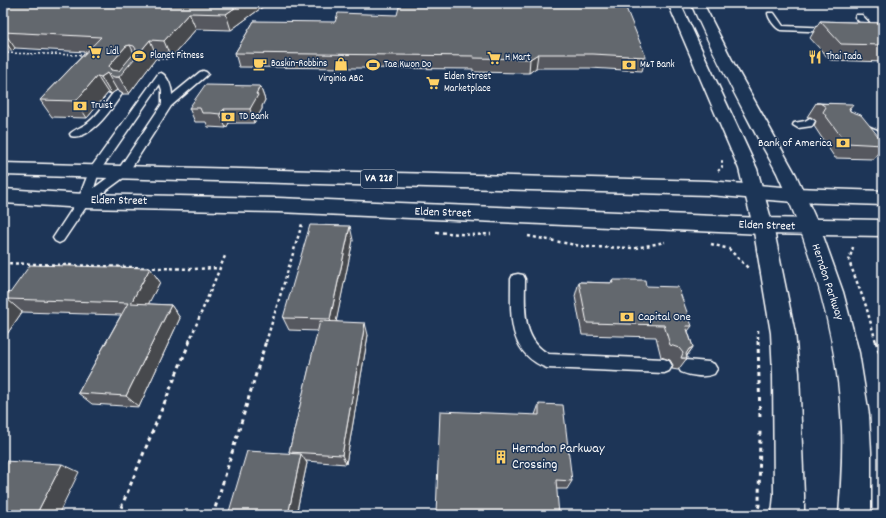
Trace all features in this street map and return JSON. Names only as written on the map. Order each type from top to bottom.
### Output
[{"type":"main road","points":[[674,3],[748,169],[763,226],[777,296],[783,341],[789,495],[788,515]]},
{"type":"main road","name":"Herndon Parkway","points":[[697,3],[744,96],[786,173],[821,257],[835,302],[844,340],[855,414],[857,466],[855,515]]},
{"type":"main road","name":"VA 228","points":[[3,169],[709,188],[755,192]]},
{"type":"main road","points":[[755,192],[883,198]]},
{"type":"main road","name":"Elden Street","points":[[3,196],[84,201],[278,206],[763,226],[883,228]]},
{"type":"lane","points":[[771,15],[780,28],[842,30]]},
{"type":"lane","points":[[857,30],[872,31],[859,17]]},
{"type":"lane","points":[[84,201],[122,173],[167,104],[203,74]]},
{"type":"lane","points":[[59,238],[84,201],[94,172],[161,76],[168,90],[167,104]]},
{"type":"lane","points":[[75,134],[92,127],[117,94]]},
{"type":"lane","points":[[854,125],[861,126],[873,132],[883,140]]},
{"type":"lane","points":[[518,279],[520,324],[524,340],[530,350],[537,357],[547,361],[664,366]]},
{"type":"lane","points":[[686,367],[709,369]]},
{"type":"path","points":[[3,53],[86,55]]},
{"type":"path","points":[[146,58],[168,59]]},
{"type":"path","points":[[715,174],[722,167],[720,154]]},
{"type":"path","points":[[214,515],[303,220]]},
{"type":"path","points":[[522,236],[586,247],[611,248],[636,248],[672,240]]},
{"type":"path","points":[[704,243],[729,249],[753,273]]},
{"type":"path","points":[[857,244],[853,247],[849,261],[866,306],[883,366]]},
{"type":"path","points":[[118,515],[225,256]]},
{"type":"path","points":[[3,263],[192,269],[220,268]]},
{"type":"path","points":[[755,515],[759,506],[760,482],[757,322]]},
{"type":"building","points":[[3,3],[242,3],[226,14],[189,13],[164,41],[150,40],[119,77],[114,77],[107,73],[101,77],[97,76],[76,101],[40,100],[101,37],[3,32]],"holes":[[[126,46],[134,46],[136,49],[135,52],[119,71],[111,70],[109,66]]]},
{"type":"building","points":[[400,3],[624,3],[646,57],[593,54],[538,54],[530,59],[525,59],[473,58],[474,56],[235,53],[254,21],[335,22],[338,13],[397,15]]},
{"type":"building","points":[[820,21],[883,23],[883,45],[841,44]]},
{"type":"building","points":[[205,85],[260,86],[256,94],[258,95],[250,109],[224,109],[220,114],[202,113],[200,108],[189,108]]},
{"type":"building","points":[[820,103],[852,104],[853,105],[849,108],[850,111],[861,115],[883,142],[883,145],[846,143],[823,112],[826,107]]},
{"type":"building","points":[[310,225],[350,226],[330,319],[283,318]]},
{"type":"building","points":[[30,265],[150,268],[131,303],[171,305],[126,396],[78,393],[128,303],[7,299],[3,305],[3,292],[10,293]]},
{"type":"building","points":[[612,280],[645,280],[646,286],[678,287],[692,326],[686,326],[693,347],[689,349],[686,354],[687,358],[681,358],[683,353],[679,348],[670,345],[664,325],[587,323],[579,282],[613,283]]},
{"type":"building","points":[[320,321],[365,323],[342,455],[289,452]]},
{"type":"building","name":"Herndon Parkway Crossing","points":[[539,404],[563,405],[572,481],[556,480],[559,515],[436,515],[440,411],[539,415]]},
{"type":"building","points":[[247,451],[301,454],[288,515],[228,515]]},
{"type":"building","points":[[3,461],[62,464],[36,515],[3,515]]},
{"type":"place","name":"Lidl","points":[[95,52]]},
{"type":"place","name":"Planet Fitness","points":[[139,56]]},
{"type":"place","name":"Thai Tada","points":[[815,57]]},
{"type":"place","name":"H Mart","points":[[494,58]]},
{"type":"place","name":"Baskin-Robbins","points":[[260,64]]},
{"type":"place","name":"Virginia ABC","points":[[341,64]]},
{"type":"place","name":"Tae Kwon Do","points":[[373,65]]},
{"type":"place","name":"M&T Bank","points":[[629,65]]},
{"type":"place","name":"Elden Street Marketplace","points":[[433,83]]},
{"type":"place","name":"Truist","points":[[80,106]]},
{"type":"place","name":"TD Bank","points":[[228,117]]},
{"type":"place","name":"Bank of America","points":[[843,143]]},
{"type":"place","name":"Capital One","points":[[627,317]]},
{"type":"place","name":"Herndon Parkway Crossing","points":[[501,457]]}]
